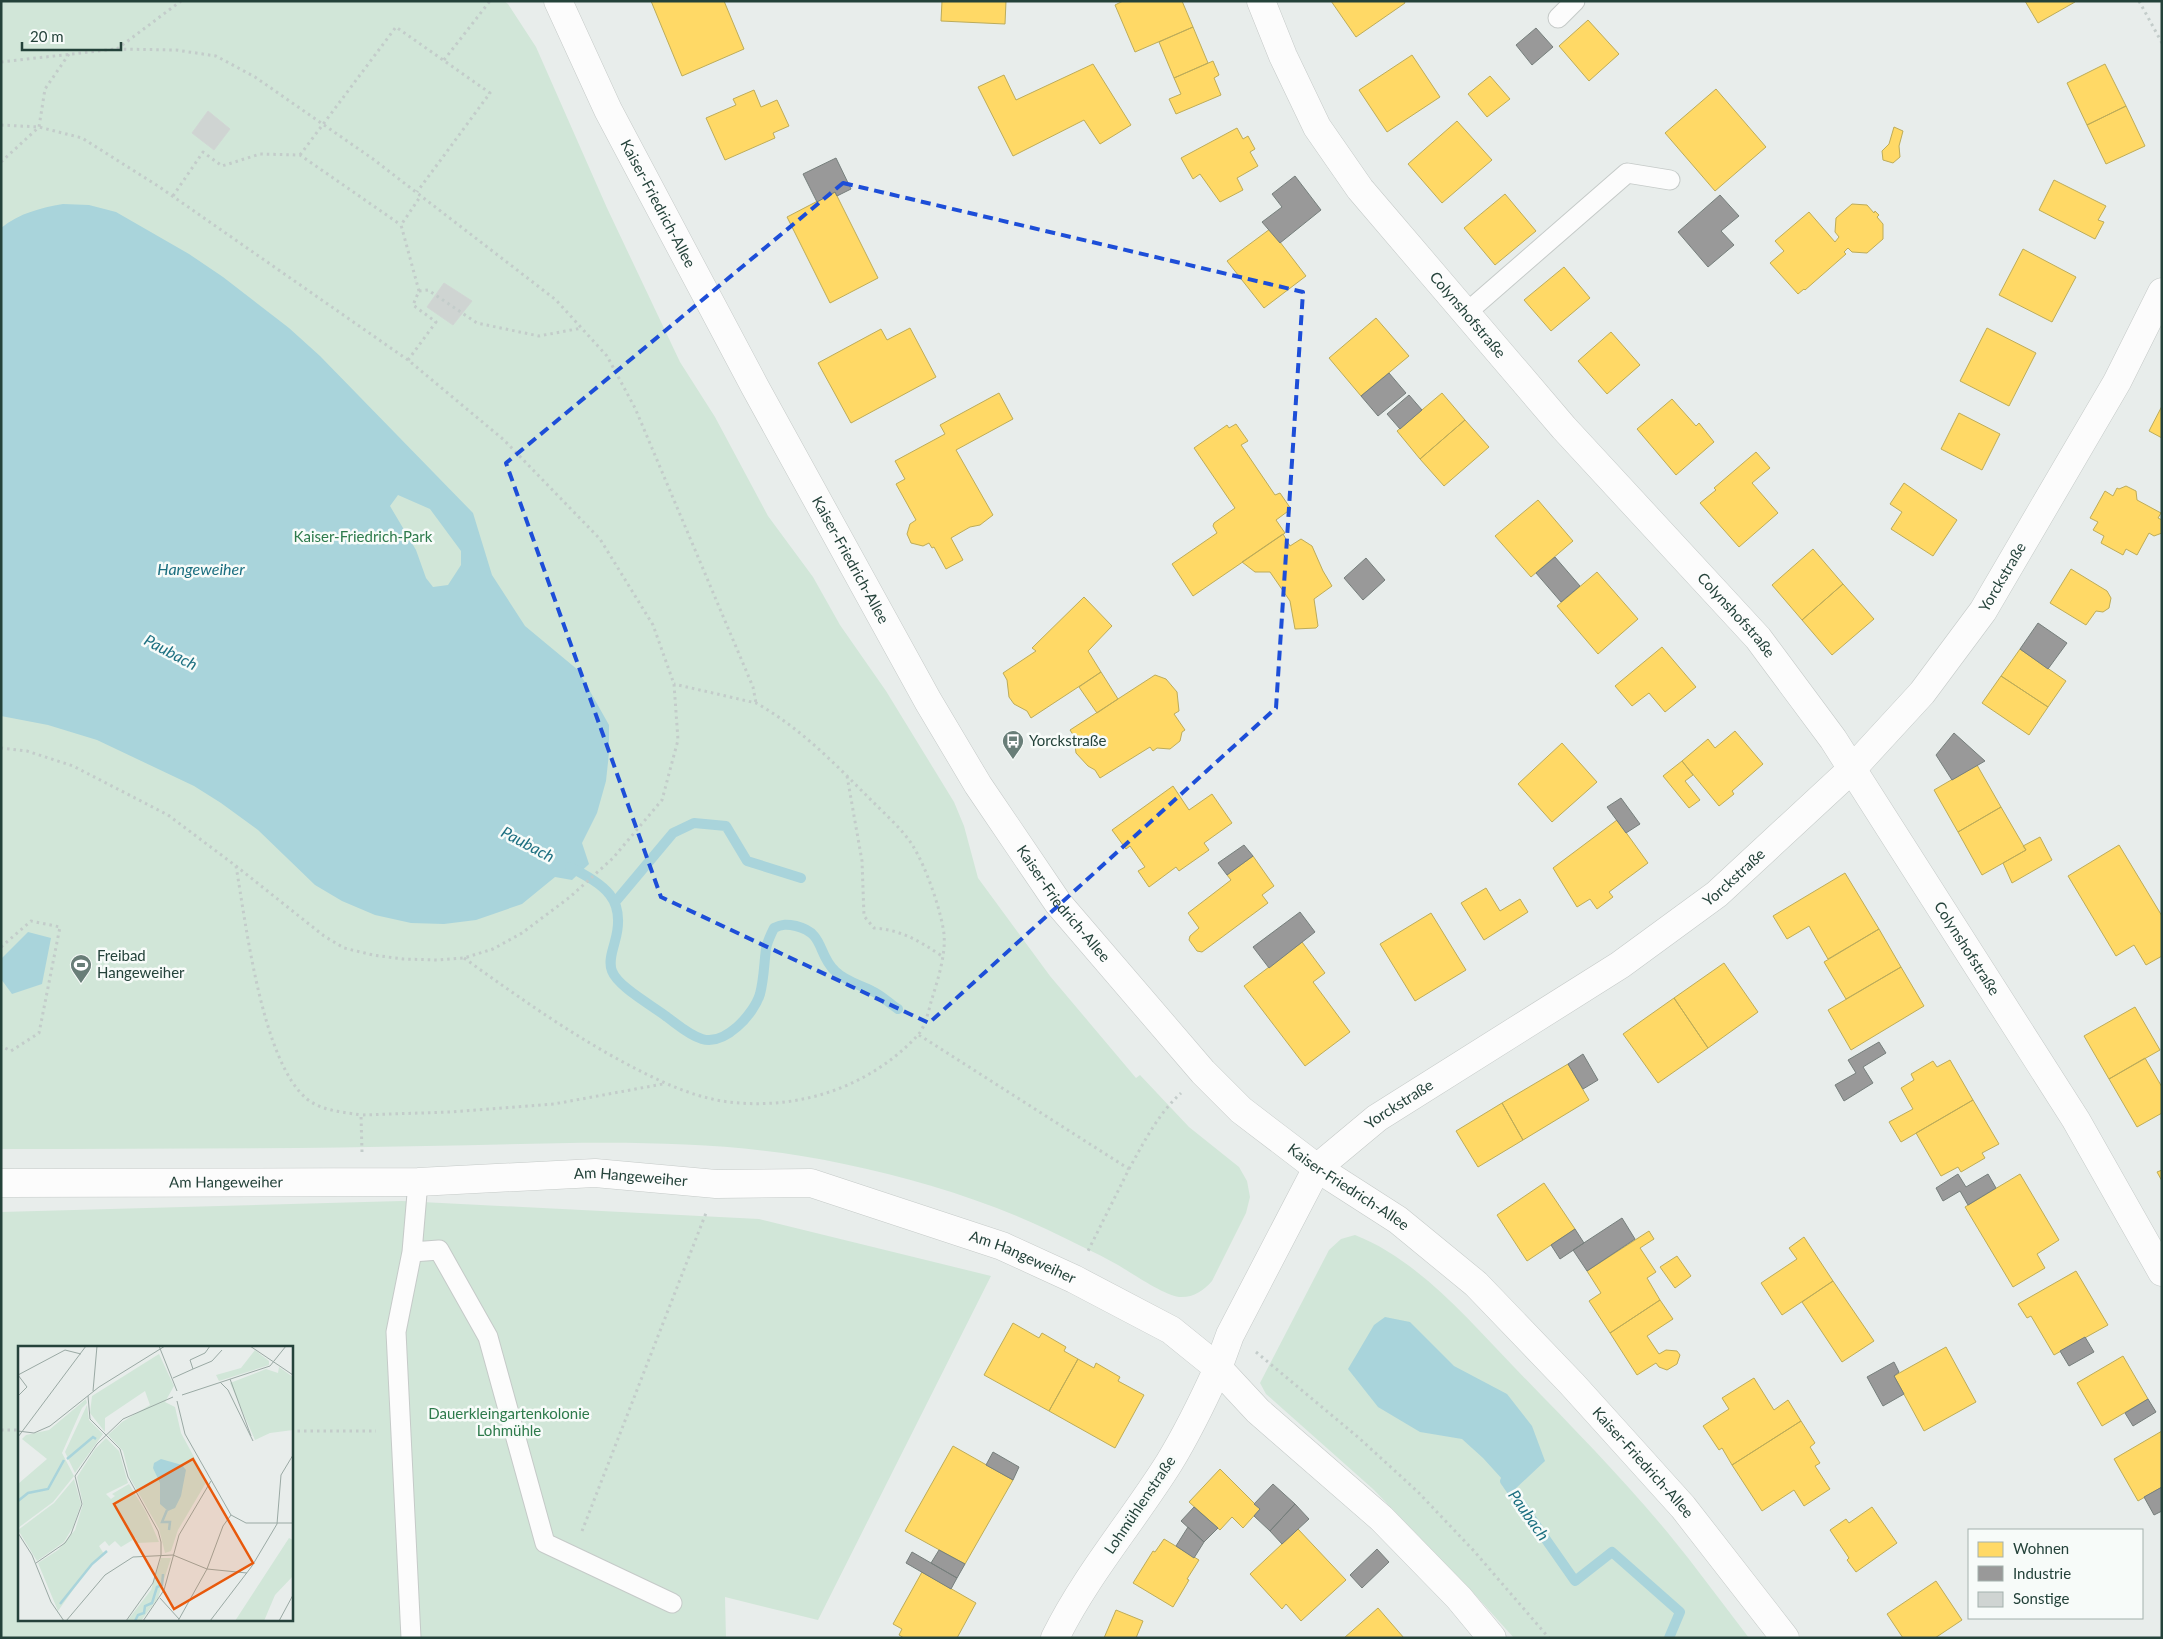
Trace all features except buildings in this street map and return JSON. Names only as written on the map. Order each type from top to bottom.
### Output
[{"type":"street","name":"Kaiser-Friedrich-Allee","points":[[558,1],[608,110],[764,405],[933,710],[978,784],[1058,903],[1203,1072],[1241,1110],[1317,1168],[1398,1220],[1476,1284],[1572,1384],[1683,1507],[1786,1638]]},
{"type":"street","name":"Colynshofstraße","points":[[1261,1],[1283,56],[1317,127],[1360,190],[1564,428],[1758,638],[1852,768],[2076,1120],[2162,1272]]},
{"type":"street","name":"Yorckstraße","points":[[1218,1368],[1230,1335],[1317,1168],[1377,1118],[1620,965],[1717,894],[1852,768],[1922,693],[1983,611],[2117,382],[2162,292]]},
{"type":"street","name":"Am Hangeweiher","points":[[1,1183],[418,1182],[595,1173],[716,1184],[811,1183],[1002,1246],[1074,1279],[1171,1330],[1218,1368]]},
{"type":"street","name":"Lohmühlenstraße","points":[[1055,1638],[1070,1608],[1169,1463],[1197,1416],[1218,1368]]},
{"type":"street","points":[[1218,1368],[1258,1411],[1382,1518],[1459,1598],[1492,1638]]},
{"type":"lane","points":[[1558,18],[1575,1]]},
{"type":"lane","points":[[1466,314],[1628,173],[1670,180]]},
{"type":"lane","points":[[411,1638],[396,1332],[412,1252],[418,1182]]},
{"type":"lane","points":[[412,1252],[439,1250],[488,1337],[545,1543],[672,1604]]},
{"type":"path","points":[[116,49],[180,1]]},
{"type":"path","points":[[444,60],[490,1]]},
{"type":"path","points":[[2139,1],[2162,43]]},
{"type":"path","points":[[300,155],[396,27],[490,93],[417,192]]},
{"type":"path","points":[[1,62],[116,49],[176,50],[216,56],[255,77],[417,192],[420,197],[499,254],[556,300],[607,356],[635,408],[753,687],[756,703]]},
{"type":"path","points":[[1,162],[39,127],[46,89],[70,53]]},
{"type":"path","points":[[1,126],[39,127],[82,138],[173,196],[408,360],[504,440],[600,539],[653,625],[674,684],[678,740],[662,800],[613,858],[570,897],[522,933],[493,949],[464,958],[403,959],[373,956],[344,948],[324,936],[168,815],[73,766],[27,751],[1,748]]},
{"type":"path","points":[[173,196],[203,152],[222,166],[260,154],[300,155],[401,225],[419,292],[413,305],[436,322],[408,360]]},
{"type":"path","points":[[401,225],[420,197]]},
{"type":"path","points":[[419,292],[428,290],[477,323],[539,336],[582,328]]},
{"type":"path","points":[[464,958],[553,1022],[664,1084],[722,1100],[758,1104],[803,1100],[849,1086],[878,1070],[919,1035],[930,1008],[942,956],[944,934],[933,890],[914,846],[809,739],[756,703],[674,684]]},
{"type":"path","points":[[846,775],[862,861],[864,916],[874,928],[893,930],[904,934],[942,956]]},
{"type":"path","points":[[236,866],[262,1005],[288,1076],[307,1099],[329,1110],[361,1115],[450,1112],[554,1104],[664,1084]]},
{"type":"path","points":[[1,947],[31,921],[60,927],[39,1033],[11,1051],[1,1046]]},
{"type":"path","points":[[919,1035],[1129,1169]]},
{"type":"path","points":[[1085,1258],[1150,1131],[1170,1104],[1203,1072]]},
{"type":"path","points":[[361,1115],[362,1182]]},
{"type":"path","points":[[573,1556],[716,1184]]},
{"type":"path","points":[[1230,1335],[1273,1365],[1359,1438],[1418,1492],[1549,1638]]},
{"type":"path","points":[[1,1430],[18,1430]]},
{"type":"path","points":[[292,1431],[401,1431]]},
{"type":"highlighted area","points":[[843,183],[1303,292],[1276,708],[929,1023],[661,897],[506,463]]},
{"type":"green space","name":"Kaiser-Friedrich-Park","points":[[1,1],[504,1],[508,4],[536,47],[607,208],[680,362],[715,417],[768,516],[813,577],[840,625],[886,691],[954,802],[964,826],[978,878],[1050,976],[1136,1078],[1140,1075],[1189,1127],[1239,1167],[1247,1181],[1250,1197],[1246,1213],[1209,1285],[1193,1295],[1179,1297],[1148,1284],[1109,1260],[1046,1229],[997,1208],[946,1190],[844,1164],[740,1148],[636,1143],[583,1143],[320,1148],[1,1149]]},
{"type":"green space","name":"Dauerkleingartenkolonie Lohmühle","points":[[402,1201],[759,1219],[991,1276],[818,1620],[725,1597],[726,1638],[1,1638],[1,1212]]},
{"type":"green space","points":[[1355,1235],[1400,1259],[1421,1275],[1479,1330],[1650,1511],[1749,1638],[1514,1638],[1469,1588],[1373,1489],[1266,1394],[1260,1383],[1329,1250],[1341,1239]]},
{"type":"water","name":"Hangeweiher","points":[[63,204],[89,205],[116,212],[189,254],[223,277],[289,328],[320,356],[473,513],[492,575],[525,626],[578,670],[609,725],[606,781],[597,813],[582,843],[589,864],[572,880],[555,877],[522,904],[476,920],[444,924],[411,923],[375,915],[342,901],[315,885],[258,830],[194,786],[97,740],[48,725],[1,716],[1,228],[23,215],[38,209]],"holes":[[[398,495],[430,509],[461,551],[461,565],[448,585],[433,587],[426,578],[416,550],[390,506]]]},
{"type":"water","points":[[28,932],[51,938],[42,984],[12,994],[1,979],[1,959]]},
{"type":"water","points":[[1385,1317],[1410,1322],[1454,1366],[1507,1394],[1532,1426],[1545,1461],[1513,1491],[1483,1458],[1462,1439],[1420,1432],[1378,1407],[1348,1369],[1374,1325]]},
{"type":"waterway","points":[[616,901],[673,833],[694,823],[726,826],[747,861],[801,878]]},
{"type":"waterway","name":"Paubach","points":[[570,867],[602,887],[615,903],[618,914],[618,926],[610,963],[616,977],[636,996],[697,1037],[711,1040],[720,1038],[737,1027],[752,1010],[760,994],[768,941],[774,928],[782,925],[796,926],[812,934],[820,945],[825,958],[835,971],[848,980],[882,997],[898,1009]]},
{"type":"waterway","name":"Paubach","points":[[1505,1481],[1575,1581],[1612,1552],[1680,1612],[1669,1638]]},
{"type":"place","name":"Yorckstraße","points":[[1013,760]]},
{"type":"place","name":"Freibad Hangeweiher","points":[[81,984]]}]
